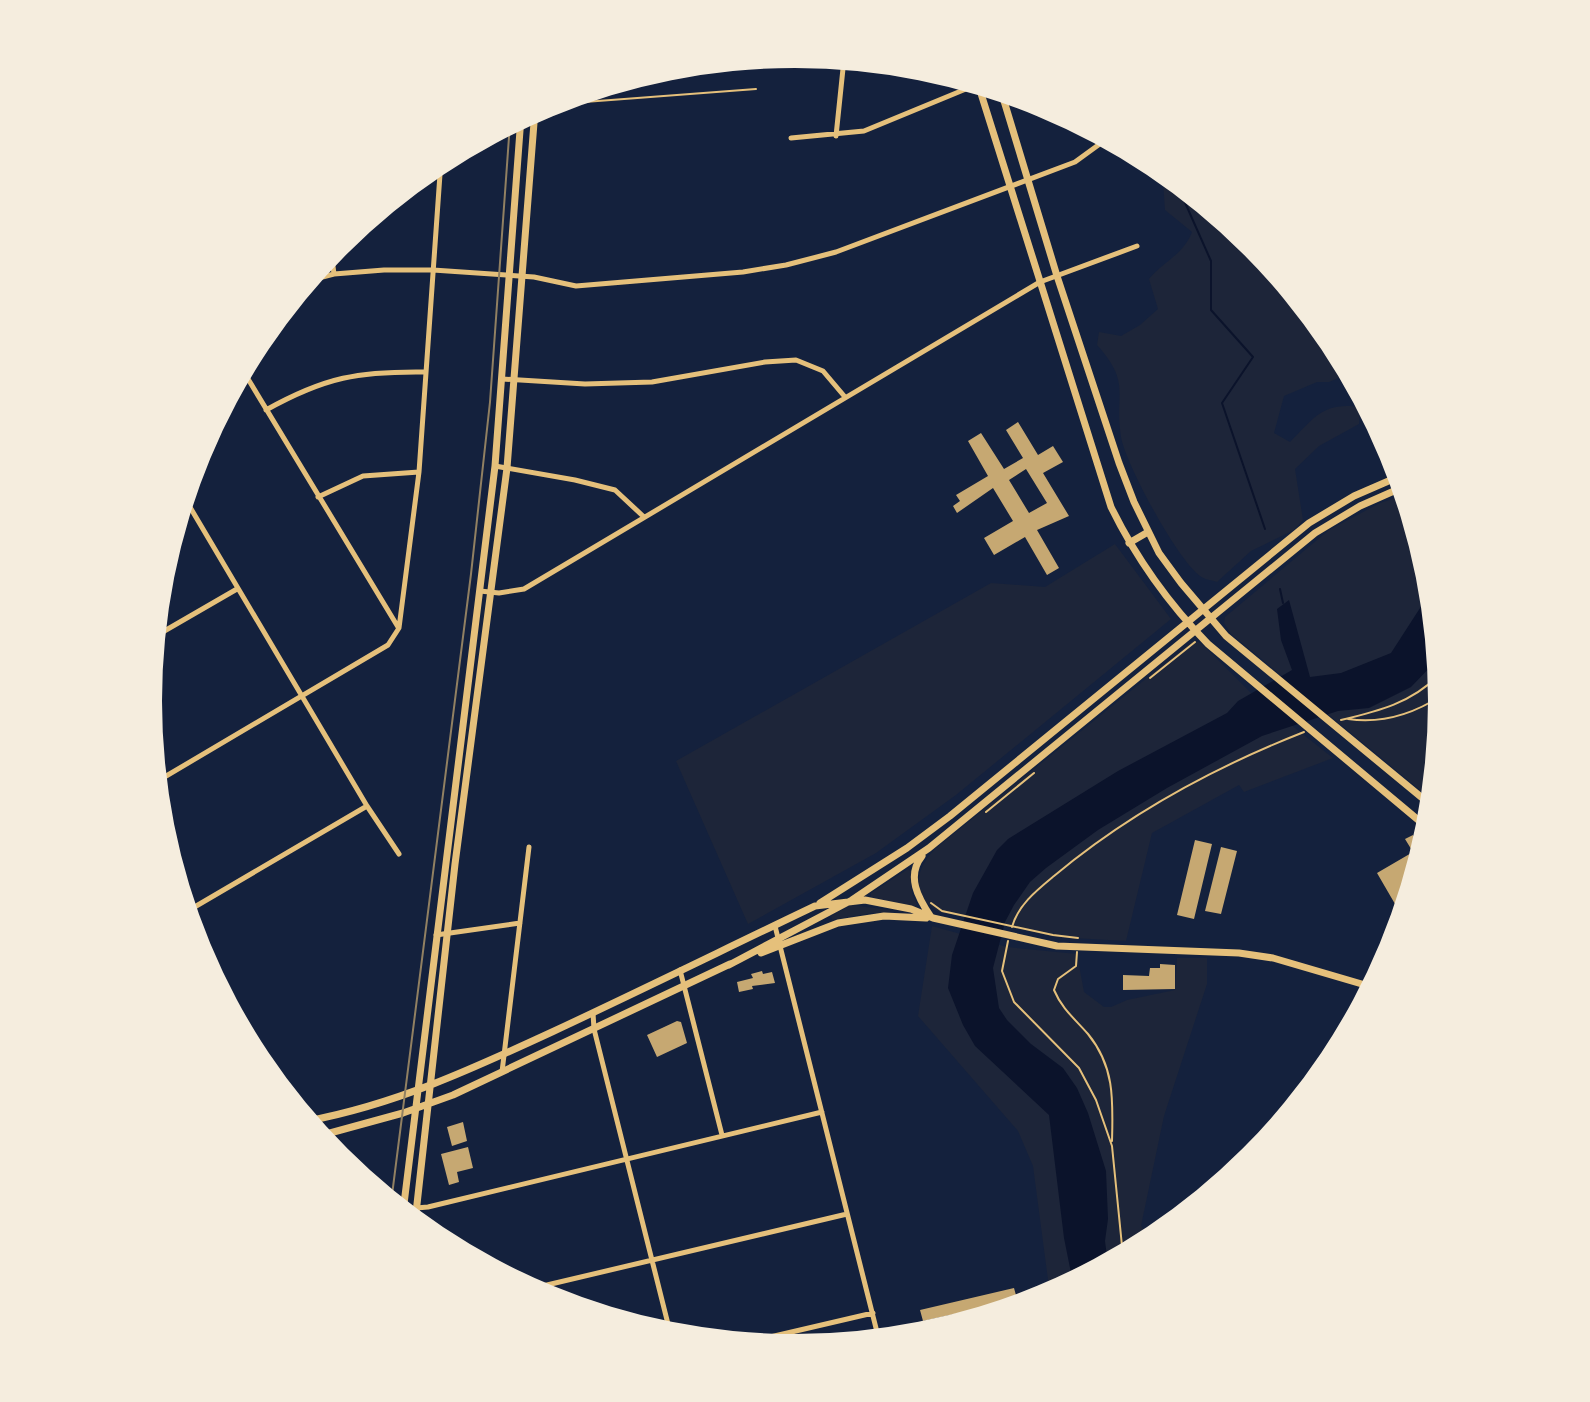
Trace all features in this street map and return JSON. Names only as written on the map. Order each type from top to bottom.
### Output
[{"type":"main road","points":[[982,97],[1111,507],[1129,543],[1196,636],[1417,819]]},
{"type":"main road","points":[[1005,104],[1119,463],[1148,532],[1202,609],[1246,654],[1421,797]]},
{"type":"main road","points":[[417,1208],[466,771],[507,468],[534,125]]},
{"type":"main road","points":[[405,1199],[495,466],[520,131]]},
{"type":"main road","points":[[319,1118],[430,1087],[815,906],[940,824],[1309,523],[1354,496],[1388,481]]},
{"type":"main road","points":[[779,942],[852,900],[929,848],[1196,636],[1211,619],[1315,533],[1360,506],[1392,492]]},
{"type":"main road","points":[[1309,523],[1315,533]]},
{"type":"main road","points":[[1129,543],[1148,532]]},
{"type":"main road","points":[[929,848],[917,862],[914,875],[916,891],[933,918]]},
{"type":"main road","points":[[815,906],[852,900],[888,904],[933,918],[1057,946],[1239,953],[1273,958],[1361,984]]},
{"type":"main road","points":[[332,1132],[428,1104],[779,942],[807,932],[838,923],[884,916],[933,918]]},
{"type":"street","points":[[836,136],[843,70]]},
{"type":"street","points":[[791,138],[864,131],[962,91]]},
{"type":"street","points":[[326,276],[433,270],[521,276],[576,286],[743,272],[786,265],[836,252],[1027,181],[1075,162],[1098,145]]},
{"type":"street","points":[[166,776],[388,645],[399,628],[419,472],[440,177]]},
{"type":"street","points":[[480,591],[492,593],[524,589],[1040,282],[1137,246]]},
{"type":"street","points":[[333,268],[334,274]]},
{"type":"street","points":[[502,379],[585,384],[652,382],[765,362],[796,360],[823,371],[845,397]]},
{"type":"street","points":[[266,410],[309,388],[355,374],[426,372]]},
{"type":"street","points":[[249,381],[399,628]]},
{"type":"street","points":[[495,466],[615,490],[644,517]]},
{"type":"street","points":[[318,497],[363,476],[419,472]]},
{"type":"street","points":[[192,511],[367,806],[399,854]]},
{"type":"street","points":[[166,630],[237,589]]},
{"type":"street","points":[[197,906],[367,806]]},
{"type":"street","points":[[502,1072],[529,847]]},
{"type":"street","points":[[436,935],[520,923]]},
{"type":"street","points":[[774,925],[877,1329]]},
{"type":"street","points":[[680,970],[722,1135]]},
{"type":"street","points":[[593,1013],[594,1029],[667,1321]]},
{"type":"street","points":[[417,1208],[822,1112]]},
{"type":"street","points":[[549,1284],[847,1214]]},
{"type":"street","points":[[784,1334],[873,1313]]},
{"type":"lane","points":[[594,101],[756,89]]},
{"type":"path","points":[[1148,680],[1196,636]]},
{"type":"path","points":[[1335,722],[1400,704],[1428,685]]},
{"type":"path","points":[[1346,719],[1362,721],[1403,715],[1428,703]]},
{"type":"path","points":[[1112,1146],[1096,1100],[1079,1068],[1014,1002],[1006,985],[1002,971],[1003,957],[1014,919],[1036,892],[1126,822],[1241,759],[1311,730]]},
{"type":"path","points":[[980,816],[1036,771]]},
{"type":"path","points":[[925,895],[936,907],[1059,936],[1078,936],[1078,939]]},
{"type":"path","points":[[1077,956],[1076,966],[1058,979],[1054,990],[1065,1011],[1098,1048],[1108,1070],[1113,1091],[1112,1146],[1122,1242]]},
{"type":"shaded area","points":[[1163,187],[1243,253],[1297,316],[1339,378],[1317,382],[1284,396],[1274,433],[1290,442],[1320,413],[1337,407],[1355,407],[1360,415],[1359,424],[1319,446],[1295,469],[1303,520],[1294,530],[1251,551],[1217,582],[1202,577],[1190,566],[1142,489],[1121,437],[1120,389],[1115,370],[1097,345],[1099,332],[1121,336],[1158,309],[1149,279],[1179,252],[1192,232],[1165,210]]},
{"type":"shaded area","points":[[1394,498],[1416,578],[1423,618],[1428,701],[1422,791],[1231,634],[1224,623],[1225,617],[1329,530]]},
{"type":"shaded area","points":[[1115,544],[1171,619],[956,795],[876,853],[748,924],[676,761],[991,583],[1045,587]]},
{"type":"shaded area","points":[[1289,600],[1310,677],[1341,673],[1391,653],[1421,607],[1427,670],[1411,687],[1369,708],[1338,711],[1262,736],[1167,788],[1098,830],[1046,868],[1030,882],[1005,922],[993,968],[999,1008],[1031,1044],[1063,1068],[1077,1088],[1106,1171],[1106,1252],[1071,1271],[1049,1115],[975,1046],[948,988],[952,955],[973,893],[997,850],[1008,839],[1118,771],[1227,713],[1238,701],[1292,670],[1281,640],[1277,609]]},
{"type":"shaded area","points":[[1194,640],[1202,644],[1252,694],[1333,758],[1244,792],[1239,785],[1152,833],[1126,941],[1055,937],[939,912],[929,906],[919,890],[918,882],[923,865],[936,848]]},
{"type":"shaded area","points":[[908,869],[911,871],[915,907],[871,897],[871,893]]},
{"type":"shaded area","points":[[851,905],[890,910],[890,913],[832,920],[831,916]]},
{"type":"shaded area","points":[[932,926],[1007,947],[1077,954],[1084,992],[1104,1007],[1175,990],[1177,958],[1207,958],[1207,984],[1164,1116],[1141,1226],[1144,1229],[1048,1281],[1033,1166],[1018,1131],[918,1016]]},
{"type":"building","points":[[1018,422],[1038,455],[1053,446],[1063,462],[1043,473],[1069,516],[1037,530],[1059,568],[1047,575],[1025,537],[994,555],[984,538],[1013,521],[993,488],[957,513],[953,506],[960,501],[956,495],[988,476],[968,441],[981,433],[1004,469],[1023,458],[1006,430]],"holes":[[[1026,469],[1047,503],[1029,513],[1009,480]]]},
{"type":"building","points":[[1413,835],[1410,848],[1405,839]]},
{"type":"building","points":[[1195,840],[1212,844],[1194,919],[1177,915]]},
{"type":"building","points":[[1221,847],[1237,851],[1221,914],[1205,911]]},
{"type":"building","points":[[1409,855],[1394,903],[1377,873]]},
{"type":"building","points":[[1160,964],[1175,965],[1175,989],[1123,990],[1123,975],[1149,976],[1150,968],[1160,968]]},
{"type":"building","points":[[762,971],[763,974],[772,972],[775,983],[752,986],[753,989],[739,992],[737,982],[753,978],[751,974]]},
{"type":"building","points":[[681,1022],[687,1043],[657,1057],[647,1035]]},
{"type":"building","points":[[463,1122],[467,1141],[452,1146],[447,1127]]},
{"type":"building","points":[[468,1147],[473,1168],[457,1172],[459,1182],[449,1185],[441,1154]]},
{"type":"building","points":[[1014,1288],[1016,1294],[923,1321],[920,1310]]},
{"type":"waterway","points":[[1185,203],[1211,261],[1211,310],[1253,357],[1222,403],[1265,529]]},
{"type":"waterway","points":[[1280,589],[1283,603]]},
{"type":"railway","points":[[393,1189],[490,402],[509,136]]}]
